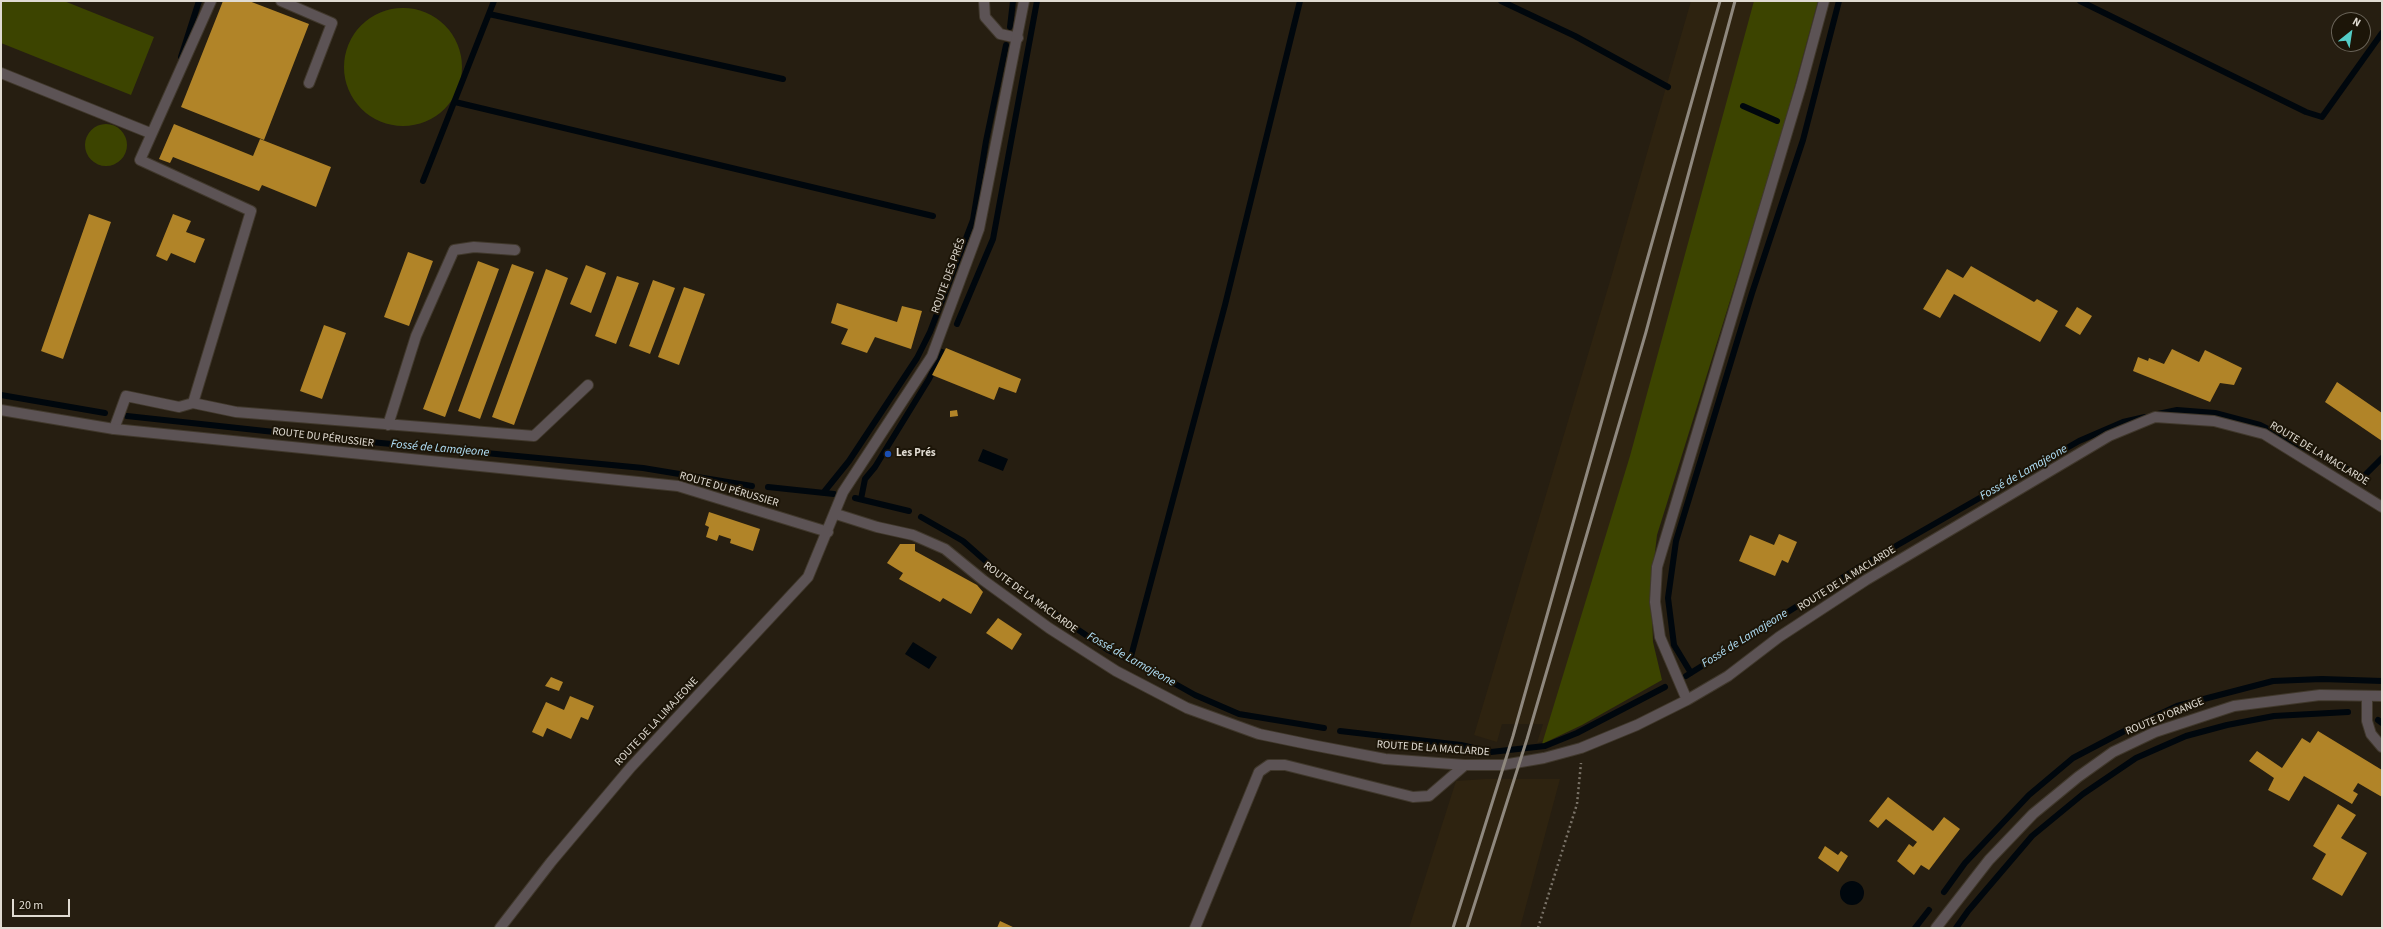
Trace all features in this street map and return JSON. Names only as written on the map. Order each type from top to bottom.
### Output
[{"type":"street","points":[[193,403],[251,211],[140,160],[150,133],[211,1]]},
{"type":"street","points":[[281,1],[332,23],[309,83]]},
{"type":"street","points":[[984,1],[985,17],[1000,34],[1018,38]]},
{"type":"street","name":"ROUTE DES PRÉS","points":[[828,532],[844,492],[932,356],[979,229],[1018,38],[1024,1]]},
{"type":"street","points":[[1687,700],[1660,637],[1655,602],[1657,567],[1801,86],[1824,1]]},
{"type":"street","points":[[1,74],[150,133]]},
{"type":"street","points":[[388,425],[416,336],[454,250],[474,247],[515,250]]},
{"type":"street","points":[[114,429],[126,396],[179,407],[193,403],[236,412],[534,436],[588,385]]},
{"type":"street","name":"ROUTE DU PÉRUSSIER","points":[[1,410],[114,429],[678,486],[828,532]]},
{"type":"street","name":"ROUTE DE LA MACLARDE","points":[[836,514],[877,528],[913,535],[945,549],[983,580],[1050,628],[1116,671],[1187,708],[1259,734],[1312,745],[1385,759],[1465,765],[1517,763],[1544,758],[1581,748],[1637,725],[1687,700],[1728,676],[1779,637],[1866,580],[2109,436],[2155,417],[2214,421],[2264,434],[2382,508]]},
{"type":"street","name":"ROUTE DE LA LIMAJEONE","points":[[500,928],[551,862],[631,767],[808,577],[828,532]]},
{"type":"street","name":"ROUTE D'ORANGE","points":[[1936,928],[1989,860],[2033,814],[2078,777],[2113,752],[2155,732],[2234,706],[2320,695],[2382,696]]},
{"type":"street","points":[[2367,696],[2367,721],[2371,734],[2382,747]]},
{"type":"street","points":[[1195,928],[1256,778],[1259,772],[1269,765],[1285,765],[1413,797],[1429,796],[1465,765]]},
{"type":"path","points":[[1538,928],[1577,804],[1581,780],[1581,748]]},
{"type":"shaded area","points":[[1691,1],[1774,1],[1552,737],[1537,743],[1543,724],[1502,724],[1497,742],[1474,735],[1610,281]]},
{"type":"shaded area","points":[[983,449],[1008,459],[1003,471],[978,461]]},
{"type":"shaded area","points":[[913,642],[937,657],[929,669],[905,654]]},
{"type":"shaded area","points":[[1485,779],[1560,779],[1520,928],[1409,928],[1456,781]]},
{"type":"shaded area","points":[[1852,881],[1860,885],[1864,893],[1860,901],[1852,905],[1844,901],[1840,893],[1844,885]]},
{"type":"green space","points":[[1,1],[64,1],[154,37],[131,95],[1,43]]},
{"type":"green space","points":[[1754,1],[1818,1],[1781,137],[1657,535],[1651,586],[1653,642],[1662,680],[1582,725],[1542,744],[1630,456]]},
{"type":"green space","points":[[403,8],[425,13],[436,18],[452,34],[457,45],[462,67],[457,89],[452,100],[436,116],[425,121],[403,126],[381,121],[370,116],[354,100],[349,89],[344,67],[349,45],[354,34],[370,18],[381,13]]},
{"type":"green space","points":[[102,124],[110,124],[118,127],[124,133],[127,145],[124,157],[118,163],[110,166],[102,166],[94,163],[88,157],[85,149],[85,141],[88,133],[94,127]]},
{"type":"building","points":[[223,1],[249,1],[309,24],[264,140],[181,107]]},
{"type":"building","points":[[174,124],[253,156],[260,139],[331,167],[316,207],[262,185],[259,191],[173,157],[170,163],[159,159]]},
{"type":"building","points":[[89,214],[111,222],[63,359],[41,351]]},
{"type":"building","points":[[173,214],[191,221],[186,232],[205,239],[195,263],[171,253],[167,261],[156,256]]},
{"type":"building","points":[[408,252],[433,261],[409,326],[384,317]]},
{"type":"building","points":[[478,261],[499,269],[445,417],[423,409]]},
{"type":"building","points":[[512,264],[534,272],[480,419],[458,411]]},
{"type":"building","points":[[586,265],[606,273],[591,313],[570,304]]},
{"type":"building","points":[[1971,266],[2034,302],[2037,299],[2058,311],[2040,342],[1954,294],[1940,318],[1923,309],[1947,269],[1963,278]]},
{"type":"building","points":[[546,269],[568,278],[514,425],[492,417]]},
{"type":"building","points":[[617,276],[639,283],[616,344],[595,336]]},
{"type":"building","points":[[653,280],[675,288],[650,354],[629,346]]},
{"type":"building","points":[[684,287],[705,294],[679,365],[658,357]]},
{"type":"building","points":[[837,303],[897,322],[902,306],[922,311],[911,349],[875,337],[867,353],[841,344],[848,329],[831,323]]},
{"type":"building","points":[[2077,307],[2092,316],[2080,335],[2065,326]]},
{"type":"building","points":[[324,325],[346,333],[322,399],[300,391]]},
{"type":"building","points":[[946,348],[1021,379],[1016,393],[999,387],[994,400],[932,375]]},
{"type":"building","points":[[2172,349],[2199,362],[2205,350],[2242,368],[2234,385],[2220,383],[2210,402],[2133,371],[2138,357],[2148,361],[2149,358],[2164,364]]},
{"type":"building","points":[[2337,382],[2382,413],[2382,441],[2325,402]]},
{"type":"building","points":[[957,410],[958,416],[950,417],[950,411]]},
{"type":"building","points":[[709,512],[760,529],[753,551],[730,543],[731,539],[719,535],[717,541],[706,537],[709,527],[705,525]]},
{"type":"building","points":[[1779,534],[1797,542],[1788,563],[1782,560],[1775,576],[1739,561],[1750,535],[1774,545]]},
{"type":"building","points":[[900,544],[915,544],[915,551],[977,585],[983,592],[971,614],[943,598],[940,602],[899,579],[903,573],[887,563]]},
{"type":"building","points":[[998,618],[1022,634],[1012,650],[986,633]]},
{"type":"building","points":[[551,677],[563,682],[559,691],[545,686]]},
{"type":"building","points":[[570,696],[594,706],[588,720],[581,717],[571,739],[547,728],[543,737],[532,732],[546,702],[564,710]]},
{"type":"building","points":[[2318,731],[2382,770],[2382,797],[2358,783],[2353,791],[2358,794],[2352,804],[2304,776],[2289,801],[2268,790],[2274,778],[2249,761],[2257,751],[2282,768],[2302,738],[2310,743]]},
{"type":"building","points":[[1888,797],[1933,831],[1944,817],[1960,829],[1929,870],[1921,865],[1914,875],[1897,861],[1909,844],[1913,847],[1917,842],[1886,819],[1878,828],[1869,821]]},
{"type":"building","points":[[2338,804],[2356,815],[2341,838],[2367,853],[2342,896],[2312,879],[2326,854],[2313,846]]},
{"type":"building","points":[[1825,846],[1838,855],[1841,851],[1848,856],[1838,872],[1818,858]]},
{"type":"building","points":[[1000,921],[1015,928],[997,928]]},
{"type":"waterway","points":[[181,57],[199,1]]},
{"type":"waterway","points":[[423,181],[494,1]]},
{"type":"waterway","points":[[1010,27],[1013,1]]},
{"type":"waterway","points":[[957,324],[993,239],[1037,1]]},
{"type":"waterway","points":[[1130,660],[1225,305],[1300,1]]},
{"type":"waterway","points":[[1501,1],[1575,36],[1668,87]]},
{"type":"waterway","points":[[1691,673],[1674,645],[1668,598],[1676,541],[1752,293],[1803,140],[1839,1]]},
{"type":"waterway","points":[[2080,1],[2306,112],[2322,117],[2382,33]]},
{"type":"waterway","points":[[489,14],[783,79]]},
{"type":"waterway","points":[[824,492],[849,461],[917,358],[930,332],[973,220],[986,141],[1006,45]]},
{"type":"waterway","points":[[455,102],[933,216]]},
{"type":"waterway","points":[[1743,106],[1777,121]]},
{"type":"waterway","points":[[861,499],[865,479],[875,467],[929,379],[942,352]]},
{"type":"waterway","name":"Fossé de Lamajeone","points":[[1,395],[105,413]]},
{"type":"waterway","name":"Fossé de Lamajeone","points":[[2158,414],[2177,410],[2215,413],[2260,425],[2363,477],[2382,458]]},
{"type":"waterway","name":"Fossé de Lamajeone","points":[[127,416],[339,439],[643,468],[752,486]]},
{"type":"waterway","name":"Fossé de Lamajeone","points":[[1686,676],[1861,566],[2079,441],[2123,422],[2145,417]]},
{"type":"waterway","name":"Fossé de Lamajeone","points":[[768,487],[834,494]]},
{"type":"waterway","name":"Fossé de Lamajeone","points":[[855,498],[909,511]]},
{"type":"waterway","name":"Fossé de Lamajeone","points":[[921,517],[963,541],[1015,587],[1108,650],[1147,668],[1195,695],[1239,714],[1324,728]]},
{"type":"waterway","points":[[1944,892],[1965,863],[2029,795],[2073,758],[2132,727],[2177,706],[2273,681],[2322,679],[2382,681]]},
{"type":"waterway","name":"Fossé de Lamajeone","points":[[1340,731],[1461,745],[1491,752],[1545,746],[1577,733],[1665,687]]},
{"type":"waterway","points":[[1956,928],[1968,911],[2032,836],[2083,794],[2136,758],[2186,736],[2227,725],[2274,716],[2348,712]]},
{"type":"waterway","points":[[2378,720],[2382,723]]},
{"type":"waterway","points":[[1915,928],[1929,910]]},
{"type":"railway","points":[[1453,928],[1513,736],[1720,1]]},
{"type":"railway","points":[[1467,928],[1527,739],[1646,332],[1735,1]]},
{"type":"place","name":"Les Prés","points":[[888,454]]}]
